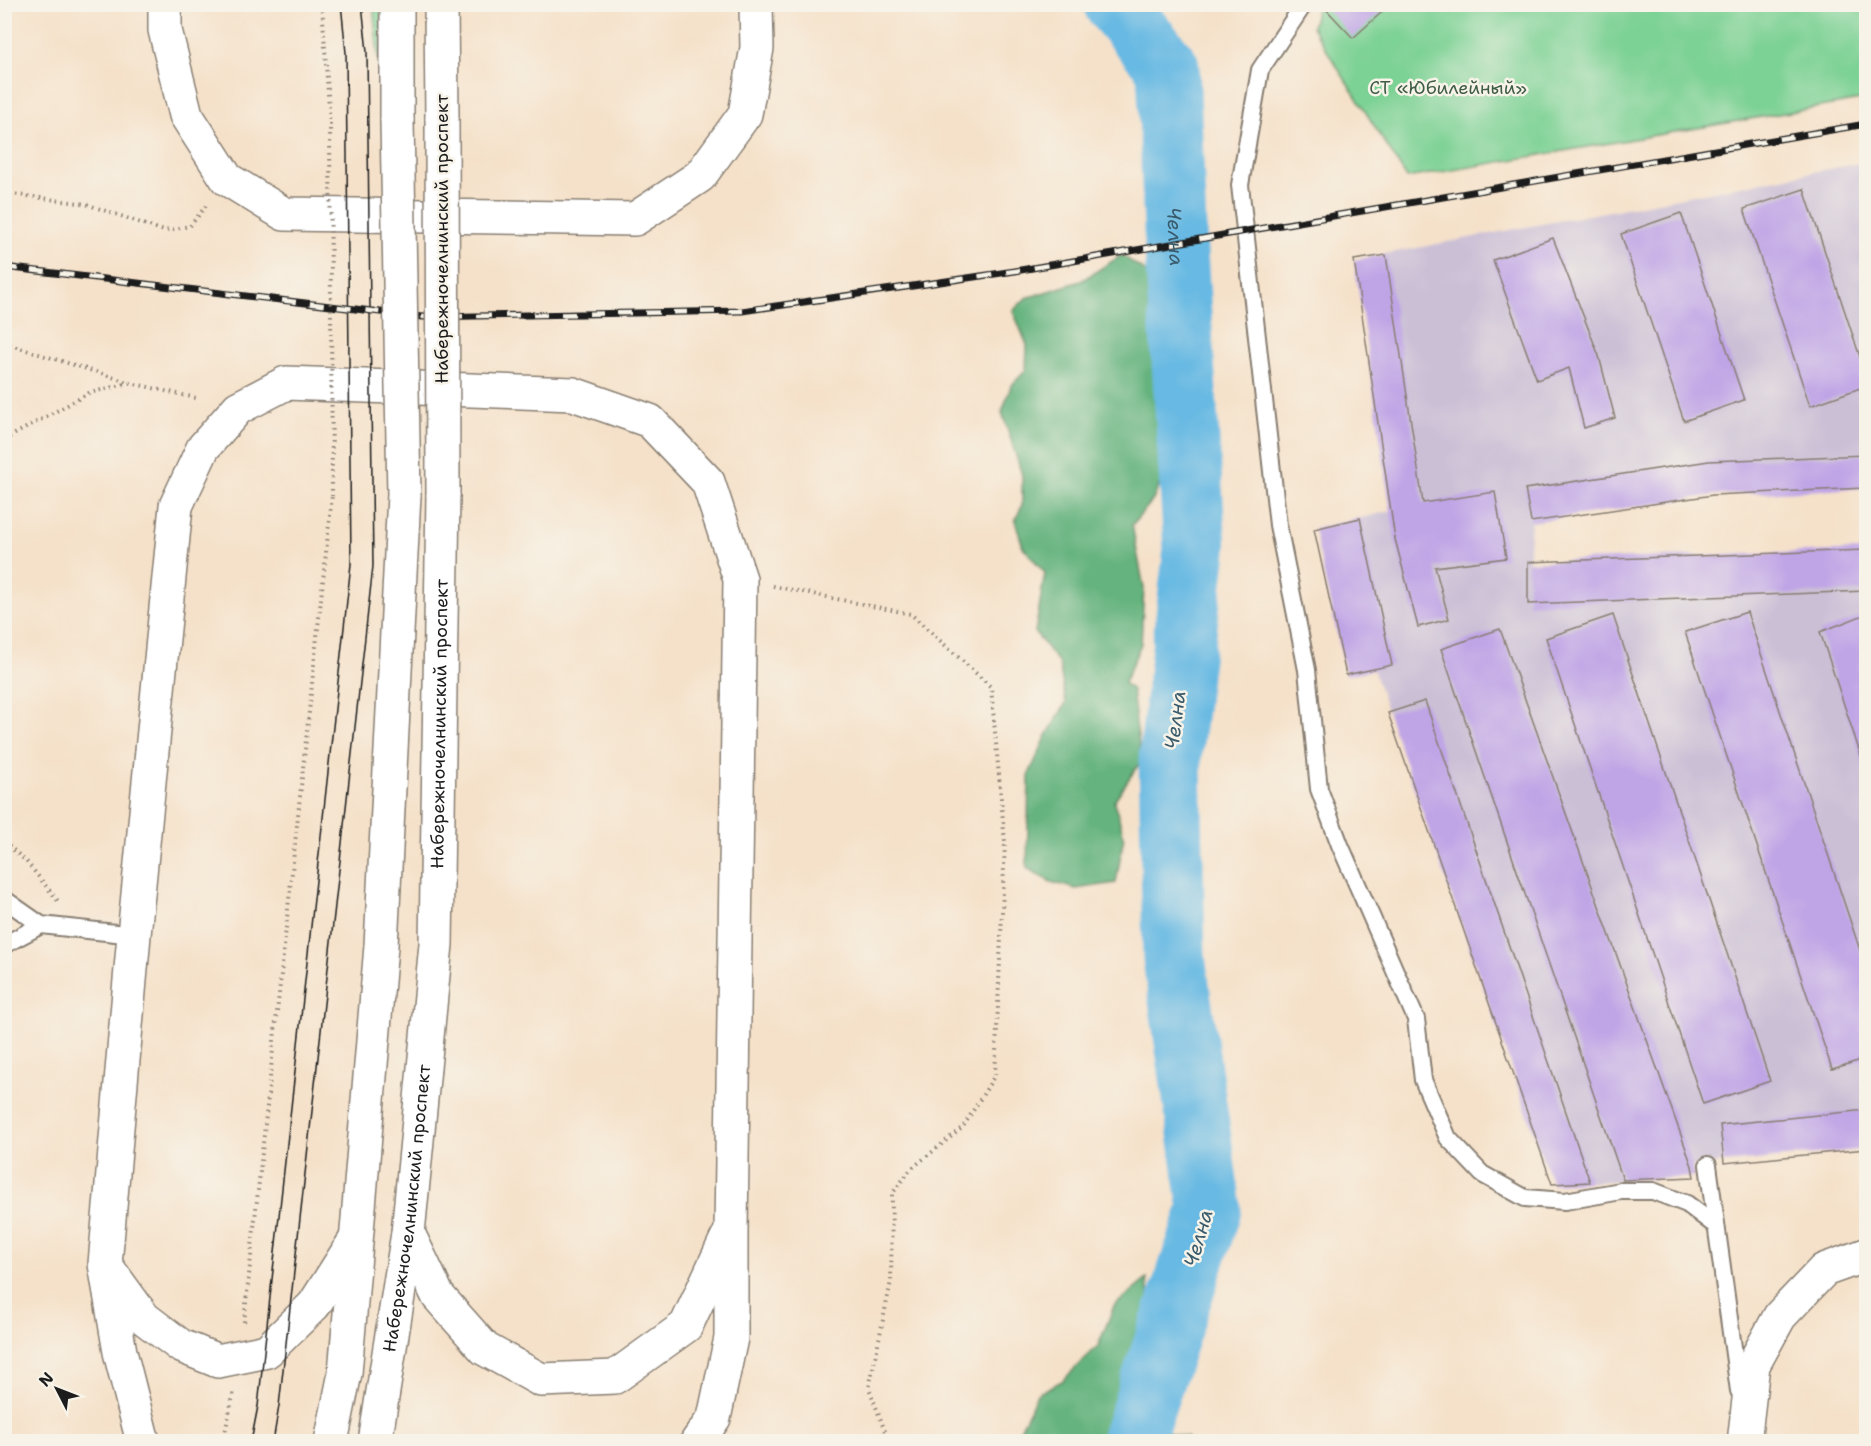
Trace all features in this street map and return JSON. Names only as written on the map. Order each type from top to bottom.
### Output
[{"type":"main road","points":[[165,4],[165,30],[186,116],[227,179],[284,214],[635,219],[700,176],[745,114],[757,48],[756,4]]},
{"type":"main road","points":[[331,1442],[345,1373],[381,946],[404,495],[397,4]]},
{"type":"main road","name":"Набережночелнинский проспект","points":[[375,1442],[408,1233],[436,944],[443,494],[441,4]]},
{"type":"main road","points":[[143,1442],[120,1352],[105,1264],[134,935],[176,506],[203,448],[238,408],[286,383],[573,394],[650,421],[708,482],[740,579],[731,1338],[714,1418],[697,1442]]},
{"type":"main road","points":[[408,1233],[438,1296],[485,1349],[540,1380],[615,1377],[686,1326],[731,1231]]},
{"type":"main road","points":[[105,1264],[144,1318],[181,1346],[218,1361],[267,1351],[314,1305],[356,1239]]},
{"type":"main road","points":[[1747,1438],[1753,1365],[1780,1316],[1824,1270],[1866,1254]]},
{"type":"lane","points":[[1304,4],[1260,70],[1240,185],[1278,525],[1306,670],[1319,789],[1340,845],[1416,1019],[1423,1080],[1448,1138],[1482,1174],[1525,1198],[1565,1201],[1621,1191],[1653,1191],[1687,1204],[1716,1226]]},
{"type":"lane","points":[[4,899],[41,925],[134,935]]},
{"type":"lane","points":[[4,945],[41,925]]},
{"type":"lane","points":[[1708,1165],[1747,1438]]},
{"type":"path","points":[[223,1442],[241,1357],[332,496],[330,123],[322,4]]},
{"type":"path","points":[[4,193],[86,204],[164,231],[190,226],[227,179]]},
{"type":"path","points":[[4,343],[131,382],[238,408]]},
{"type":"path","points":[[4,440],[89,393],[131,382]]},
{"type":"path","points":[[740,579],[911,614],[991,687],[1005,843],[995,1075],[963,1127],[911,1169],[892,1194],[891,1281],[868,1388],[889,1442]]},
{"type":"path","points":[[4,842],[26,861],[82,930]]},
{"type":"shaded area","points":[[1866,162],[1866,488],[1713,495],[1531,522],[1528,562],[1866,550],[1866,1149],[1692,1166],[1694,1177],[1552,1184],[1373,670],[1346,675],[1314,529],[1391,511],[1354,260]]},
{"type":"green space","name":"СТ «Юбилейный»","points":[[1318,4],[1866,5],[1866,99],[1407,178],[1312,27]]},
{"type":"green space","points":[[373,5],[381,5],[384,118]]},
{"type":"green space","points":[[1122,255],[1154,278],[1153,334],[1157,416],[1165,473],[1153,500],[1132,525],[1144,588],[1141,644],[1124,683],[1132,690],[1141,761],[1114,801],[1124,836],[1116,883],[1076,889],[1051,882],[1027,868],[1029,774],[1047,735],[1066,703],[1059,664],[1035,632],[1045,573],[1023,547],[1015,521],[1022,505],[1022,475],[1002,412],[1011,386],[1026,370],[1027,345],[1013,311],[1026,298],[1081,281]]},
{"type":"green space","points":[[1147,1279],[1151,1327],[1103,1441],[1015,1441],[1037,1394],[1062,1381],[1098,1346],[1114,1306]]},
{"type":"green space","points":[[1166,1432],[1187,1438],[1189,1441],[1161,1441]]},
{"type":"building","points":[[1327,4],[1375,4],[1382,12],[1353,38],[1324,7]]},
{"type":"building","points":[[1804,189],[1866,375],[1866,386],[1810,406],[1744,209]]},
{"type":"building","points":[[1681,213],[1744,400],[1684,421],[1621,234]]},
{"type":"building","points":[[1553,238],[1599,356],[1615,418],[1584,428],[1569,368],[1537,380],[1493,260]]},
{"type":"building","points":[[1386,255],[1423,503],[1495,492],[1506,558],[1435,567],[1449,619],[1418,627],[1395,539],[1354,260]]},
{"type":"building","points":[[1866,455],[1866,488],[1713,495],[1531,522],[1525,489],[1709,461]]},
{"type":"building","points":[[1360,518],[1392,665],[1346,675],[1314,529]]},
{"type":"building","points":[[1866,550],[1866,591],[1528,604],[1528,562]]},
{"type":"building","points":[[1747,612],[1866,968],[1866,1075],[1861,1060],[1832,1069],[1685,632]]},
{"type":"building","points":[[1866,614],[1866,771],[1820,632]]},
{"type":"building","points":[[1613,615],[1770,1081],[1703,1104],[1546,638]]},
{"type":"building","points":[[1500,629],[1694,1177],[1623,1180],[1441,649]]},
{"type":"building","points":[[1425,701],[1590,1182],[1552,1184],[1388,713]]},
{"type":"building","points":[[1866,1110],[1866,1149],[1724,1163],[1720,1125]]},
{"type":"waterway","name":"Челна","points":[[1115,4],[1168,67],[1176,251],[1195,549],[1170,759],[1174,958],[1210,1209],[1132,1442]]},
{"type":"tram line","points":[[251,1442],[258,1406],[351,564],[346,53],[341,4]]},
{"type":"tram line","points":[[273,1442],[279,1406],[373,566],[367,52],[362,4]]},
{"type":"railway","points":[[4,267],[422,317],[742,311],[1015,271],[1866,124]]}]
